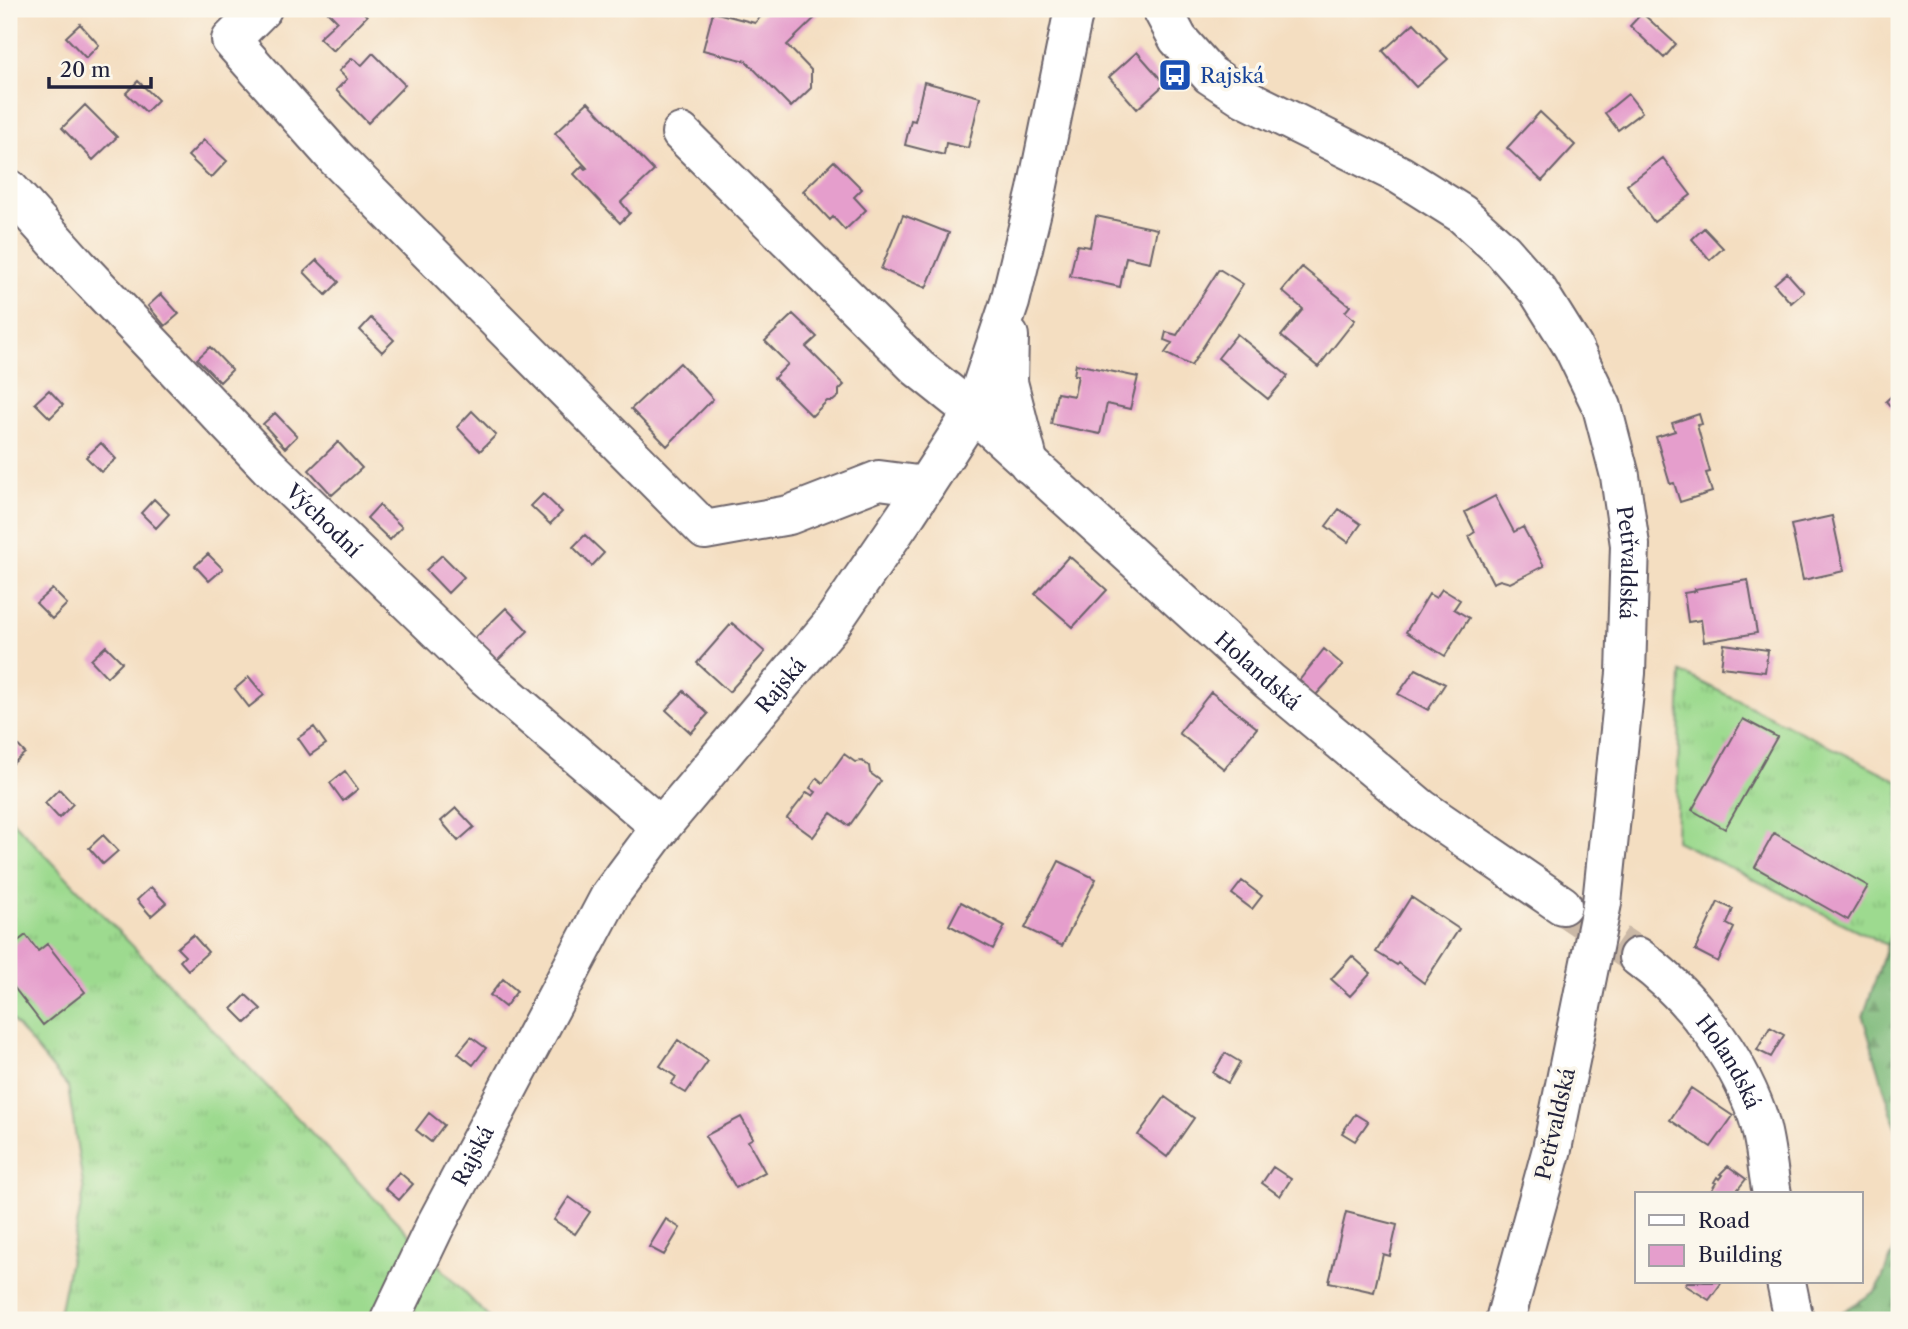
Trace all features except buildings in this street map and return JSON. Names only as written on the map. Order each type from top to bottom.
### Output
[{"type":"street","points":[[262,9],[231,40],[334,156],[705,530],[789,515],[879,480],[925,486]]},
{"type":"street","name":"Rajská","points":[[390,1320],[434,1228],[611,894],[661,827],[830,626],[973,412],[1010,302],[1037,190],[1074,9]]},
{"type":"street","name":"Petřvaldská","points":[[1162,9],[1178,39],[1210,75],[1245,97],[1400,176],[1461,214],[1503,251],[1538,291],[1573,348],[1602,407],[1620,476],[1630,545],[1626,673],[1602,903],[1552,1149],[1505,1320]]},
{"type":"street","name":"Holandská","points":[[681,133],[918,368],[973,412],[1269,681],[1422,809],[1562,905]]},
{"type":"street","name":"Východní","points":[[9,189],[77,265],[269,467],[486,677],[661,827]]},
{"type":"street","points":[[1010,302],[1008,382],[1029,464]]},
{"type":"street","name":"Holandská","points":[[1638,957],[1662,974],[1702,1017],[1735,1067],[1758,1116],[1772,1192]]},
{"type":"street","points":[[1786,1284],[1794,1320]]},
{"type":"green space","points":[[1681,672],[1899,781],[1899,910],[1887,945],[1676,841]]},
{"type":"green space","points":[[9,817],[491,1320],[53,1320],[60,1309],[84,1191],[68,1087],[9,1016]]},
{"type":"green space","points":[[1899,910],[1899,1138],[1863,1017]]},
{"type":"green space","points":[[1899,1239],[1899,1320],[1830,1320],[1877,1290]]},
{"type":"tunnel","points":[[1570,911],[1638,957]]},
{"type":"place","name":"Rajská","points":[[1175,75]]}]
